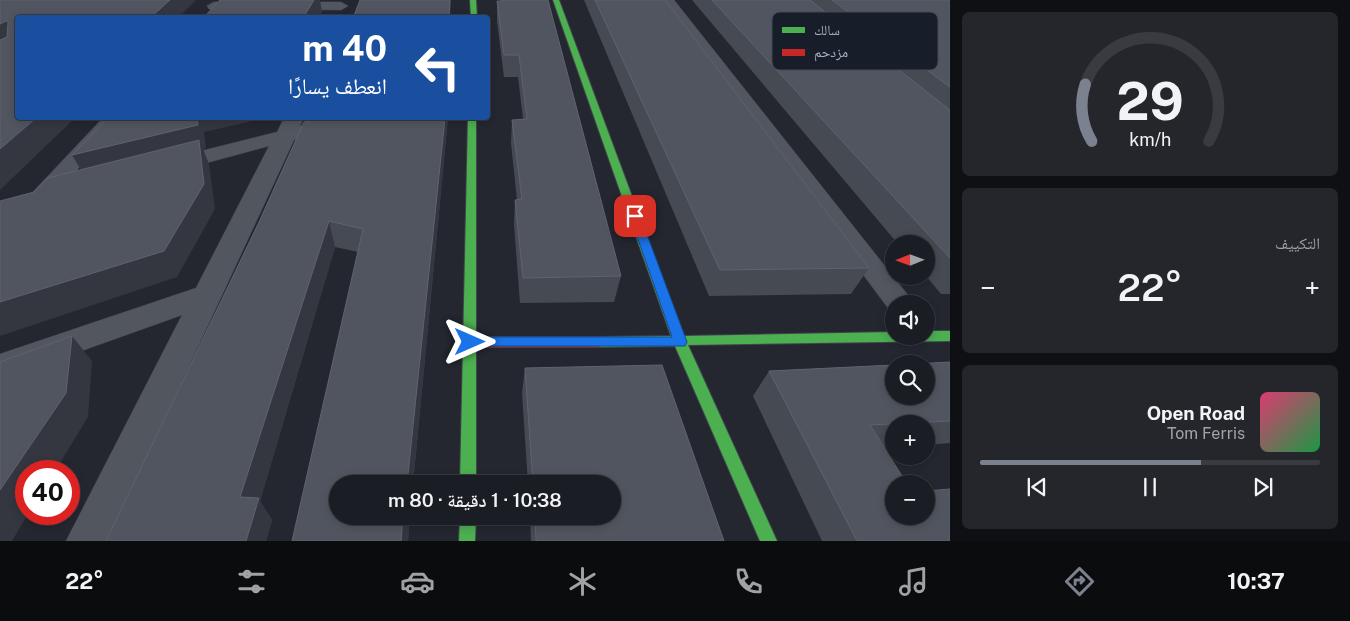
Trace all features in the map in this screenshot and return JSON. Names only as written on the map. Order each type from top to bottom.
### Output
[{"type":"street","points":[[474,0],[474,15]]},
{"type":"street","points":[[556,0],[680,342],[768,541]]},
{"type":"street","points":[[667,0],[894,295]]},
{"type":"street","points":[[206,15],[217,3],[341,8]]},
{"type":"street","points":[[39,200],[111,120]]},
{"type":"street","points":[[153,170],[290,127],[340,120]]},
{"type":"street","points":[[468,475],[472,120]]},
{"type":"street","points":[[87,541],[210,294],[290,127]]},
{"type":"street","points":[[16,206],[77,190]]},
{"type":"street","points":[[0,367],[210,294]]},
{"type":"street","points":[[935,337],[950,336]]},
{"type":"street","points":[[470,342],[680,342],[885,338]]},
{"type":"street","points":[[468,525],[468,541]]},
{"type":"building","points":[[0,0],[170,0],[153,15],[15,15],[15,120],[34,120],[0,149],[0,40],[7,37],[8,22],[0,24]]},
{"type":"building","points":[[220,0],[314,0],[305,15],[206,15]]},
{"type":"building","points":[[360,0],[450,0],[449,15],[354,15]]},
{"type":"building","points":[[548,0],[621,276],[523,278],[515,200],[522,199],[512,120],[527,119],[519,55],[504,55],[497,1]]},
{"type":"building","points":[[595,0],[665,0],[869,268],[720,270]]},
{"type":"building","points":[[712,0],[810,0],[825,12],[772,12],[772,65]]},
{"type":"building","points":[[832,0],[950,1],[950,87],[927,70],[938,70],[938,12],[848,12]]},
{"type":"building","points":[[777,70],[899,70],[950,110],[950,258],[935,242],[935,235],[929,235]]},
{"type":"building","points":[[106,120],[197,120],[198,125],[72,155]]},
{"type":"building","points":[[309,120],[445,120],[408,475],[329,475],[329,525],[402,525],[401,541],[292,541],[363,229],[329,221],[240,497],[259,498],[246,541],[106,541],[259,222],[304,122]]},
{"type":"building","points":[[199,140],[204,184],[164,251],[0,302],[0,201],[34,192],[48,178]]},
{"type":"building","points":[[72,336],[66,393],[20,460],[15,460],[15,468],[0,490],[0,362]]},
{"type":"building","points":[[950,362],[950,421],[935,422],[935,415],[885,415],[885,424],[870,425],[885,449],[885,465],[895,465],[901,475],[885,475],[885,525],[935,525],[935,490],[950,489],[950,541],[857,541],[769,371],[885,365],[885,405],[935,405],[935,363]]},
{"type":"building","points":[[662,365],[724,541],[536,541],[535,525],[621,525],[621,475],[532,475],[525,368]]},
{"type":"traffic: fast","points":[[473,0],[474,15]]},
{"type":"traffic: fast","points":[[556,0],[680,342],[769,541]]},
{"type":"traffic: fast","points":[[468,475],[472,120]]},
{"type":"traffic: fast","points":[[597,342],[950,336]]},
{"type":"traffic: fast","points":[[467,541],[468,525]]},
{"type":"traffic: jam","points":[[470,342],[597,342]]},
{"type":"route","points":[[470,342],[680,342],[635,216]]}]
